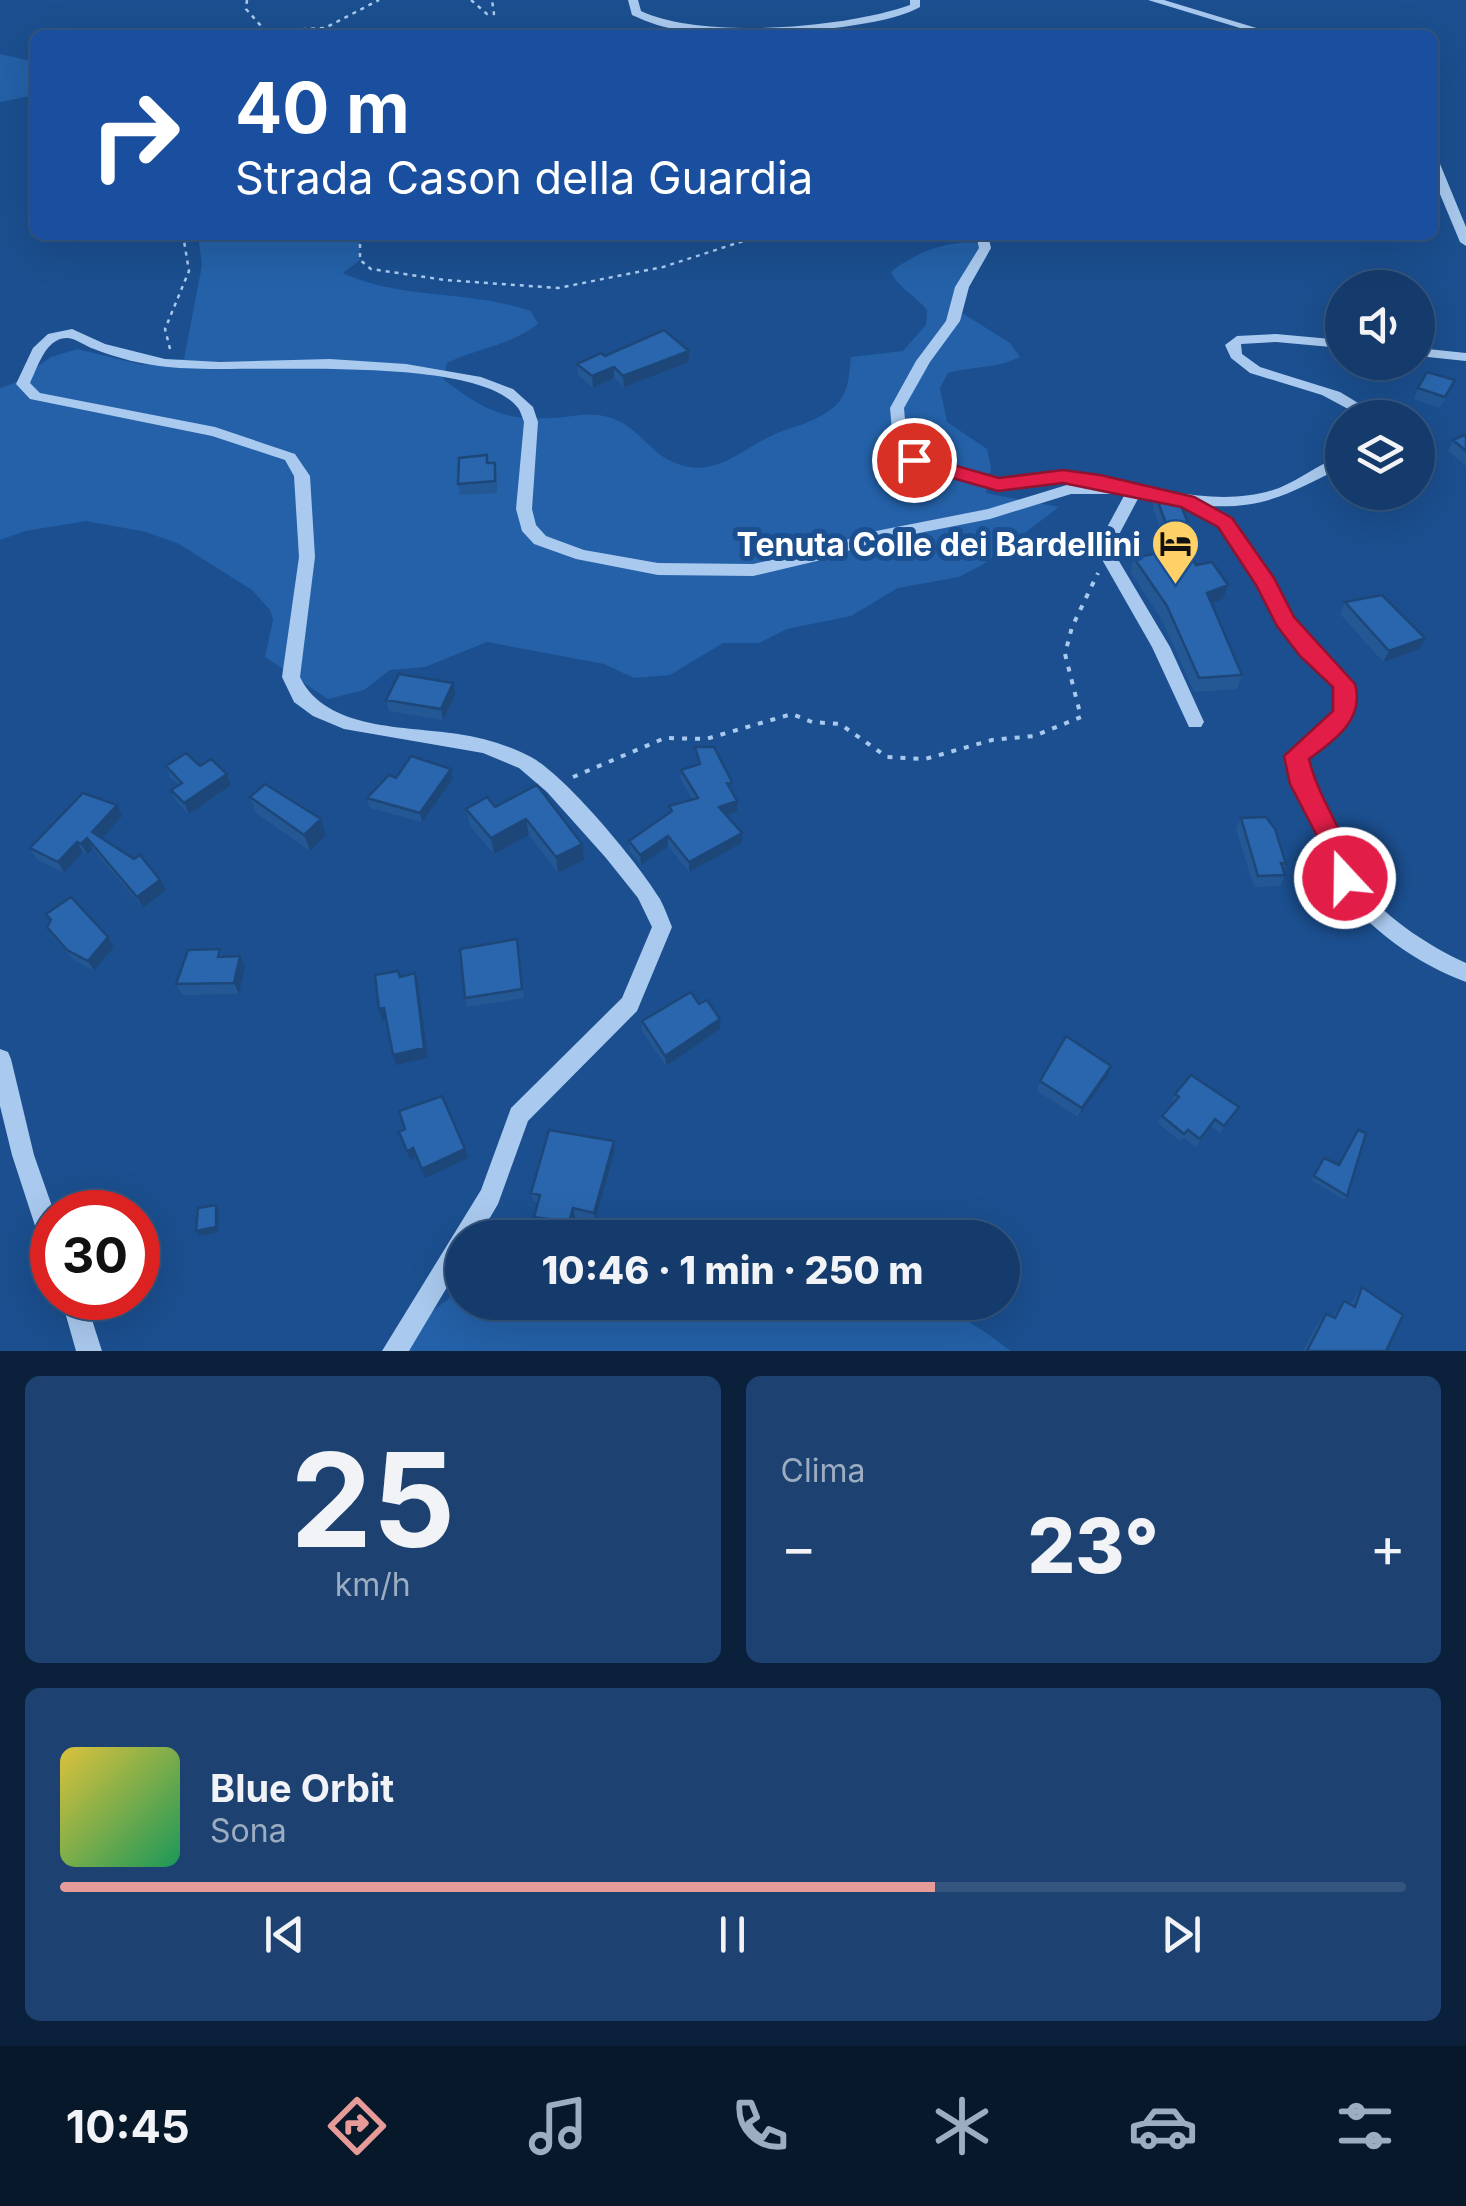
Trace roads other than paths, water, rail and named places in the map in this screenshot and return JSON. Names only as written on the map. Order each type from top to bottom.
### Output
[{"type":"street","points":[[634,0],[636,13],[648,20],[704,30]]},
{"type":"street","points":[[737,30],[890,16],[907,12],[915,7],[916,0]]},
{"type":"street","points":[[1153,0],[1257,30]]},
{"type":"street","points":[[1438,173],[1466,242]]},
{"type":"street","points":[[983,240],[984,248],[962,287],[953,321],[923,361],[898,408],[900,442],[914,460],[998,485],[1063,476],[1187,502],[1225,522],[1266,583],[1285,621],[1308,650],[1344,684],[1348,698],[1344,714],[1296,756],[1302,784],[1339,853],[1345,878],[1367,904],[1440,962],[1466,972]]},
{"type":"street","points":[[475,1220],[490,1196],[518,1115],[630,1004],[662,928],[654,906],[583,817],[531,765],[482,746],[341,721],[303,702],[294,691],[291,677],[307,558],[302,476],[290,457],[215,432],[35,396],[24,384],[38,351],[53,337],[72,333],[100,347],[165,363],[220,366],[330,362],[406,368],[476,380],[508,392],[526,407],[531,422],[524,509],[528,526],[540,540],[582,555],[658,569],[753,570],[816,556],[870,537],[990,514],[1070,489],[1134,489]]},
{"type":"street","points":[[1325,343],[1253,338],[1236,340],[1232,346],[1240,360],[1258,370],[1321,389],[1342,400]]},
{"type":"street","points":[[1435,354],[1466,357]]},
{"type":"street","points":[[1187,502],[1279,493],[1325,470]]},
{"type":"street","points":[[1134,489],[1106,544],[1108,556],[1161,647],[1195,722]]},
{"type":"street","points":[[0,1059],[35,1190]]},
{"type":"street","points":[[395,1351],[445,1269]]},
{"type":"street","points":[[80,1320],[89,1351]]},
{"type":"place","name":"Tenuta Colle dei Bardellini","points":[[1176,586]]}]
